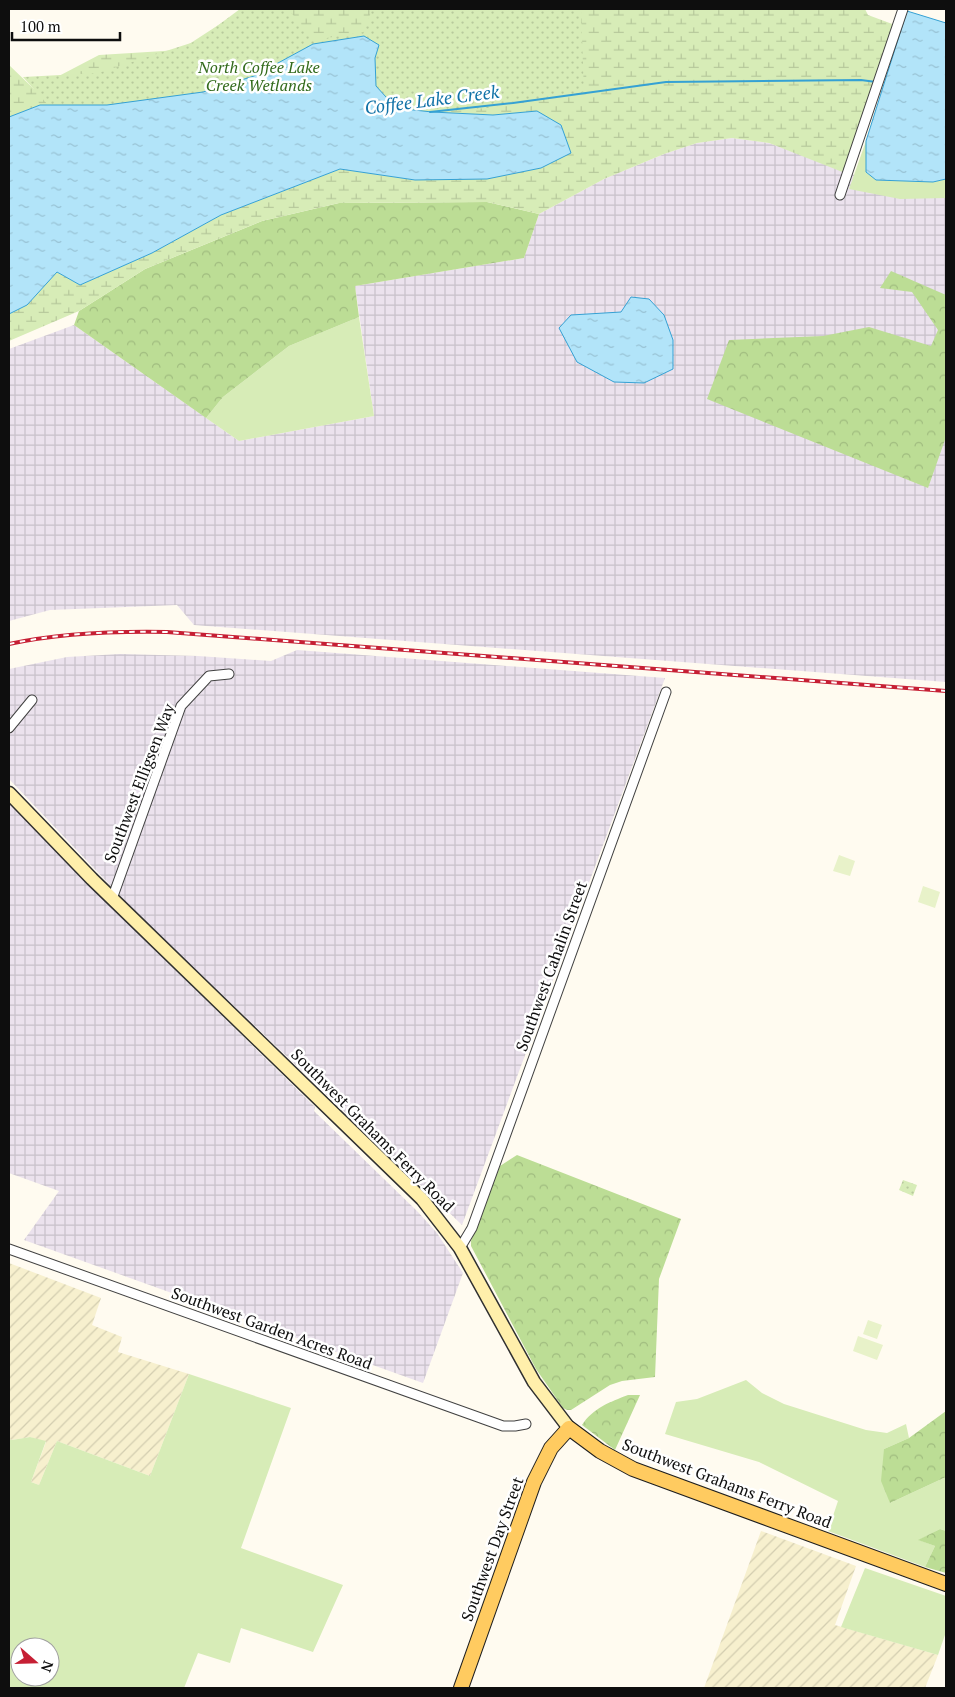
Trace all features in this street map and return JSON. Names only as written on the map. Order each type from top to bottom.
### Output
[{"type":"main road","name":"Southwest Grahams Ferry Road","points":[[9,793],[112,899],[431,1209],[460,1248],[534,1382],[569,1428],[600,1451],[633,1468],[946,1584]]},
{"type":"main road","name":"Southwest Day Street","points":[[461,1688],[534,1482],[551,1448],[569,1428]]},
{"type":"street","points":[[840,195],[903,9]]},
{"type":"street","name":"Southwest Elligsen Way","points":[[112,899],[181,706],[209,676],[229,674]]},
{"type":"street","name":"Southwest Cahalin Street","points":[[460,1248],[475,1219],[666,692]]},
{"type":"street","points":[[9,728],[32,700]]},
{"type":"street","name":"Southwest Garden Acres Road","points":[[9,1249],[503,1426],[526,1424]]},
{"type":"shaded area","points":[[732,138],[769,143],[892,189],[946,188],[946,682],[194,625],[177,605],[50,610],[9,621],[9,349],[74,325],[239,441],[374,416],[355,286],[524,258],[539,214],[604,179],[664,154],[697,143]]},
{"type":"shaded area","points":[[297,650],[665,678],[462,1225],[128,904],[9,779],[9,669],[67,657],[120,654],[198,656],[271,661]]},
{"type":"shaded area","points":[[9,801],[106,902],[315,1107],[314,1111],[418,1212],[437,1233],[463,1273],[423,1383],[24,1240],[59,1191],[9,1173]]},
{"type":"shaded area","points":[[9,1263],[101,1298],[92,1325],[122,1337],[118,1352],[189,1374],[150,1476],[57,1441],[39,1485],[31,1482],[46,1442],[30,1437],[9,1439]]},
{"type":"shaded area","points":[[761,1531],[856,1566],[835,1625],[938,1655],[925,1688],[704,1688]]},
{"type":"green space","name":"North Coffee Lake Creek Wetlands","points":[[240,9],[288,9],[314,40],[364,32],[372,9],[581,9],[584,92],[487,108],[74,134],[23,77],[98,73],[197,41]]},
{"type":"green space","points":[[243,9],[865,9],[868,15],[895,25],[845,173],[769,143],[732,138],[697,143],[664,154],[604,179],[539,214],[487,202],[339,203],[262,221],[145,269],[79,311],[9,341],[9,314],[27,305],[57,272],[80,285],[152,253],[221,215],[340,169],[415,180],[537,111],[493,115],[432,112],[41,105],[9,117],[9,65],[34,89],[99,55],[180,50]]},
{"type":"green space","points":[[866,141],[866,172],[876,180],[933,182],[946,179],[946,198],[900,199],[849,189]]},
{"type":"green space","points":[[487,202],[539,214],[524,258],[355,286],[359,317],[289,346],[223,397],[206,418],[74,325],[79,311],[145,269],[262,221],[339,203]]},
{"type":"green space","points":[[891,271],[946,295],[946,437],[928,488],[707,399],[729,340],[823,336],[869,327],[931,346],[938,330],[912,292],[880,288]]},
{"type":"green space","points":[[359,317],[374,416],[239,441],[206,418],[223,397],[289,346]]},
{"type":"green space","points":[[839,855],[855,861],[850,876],[833,871]]},
{"type":"green space","points":[[923,886],[940,892],[935,908],[918,902]]},
{"type":"green space","points":[[517,1155],[681,1219],[659,1279],[655,1377],[622,1381],[610,1385],[571,1410],[567,1410],[563,1408],[536,1369],[471,1246],[471,1241],[500,1166]]},
{"type":"green space","points":[[903,1180],[917,1185],[913,1196],[899,1190]]},
{"type":"green space","points":[[868,1320],[882,1325],[877,1339],[863,1334]]},
{"type":"green space","points":[[858,1336],[883,1345],[877,1360],[853,1351]]},
{"type":"green space","points":[[189,1374],[291,1408],[241,1548],[343,1585],[313,1652],[241,1628],[230,1663],[198,1653],[184,1688],[9,1688],[9,1439],[30,1437],[46,1441],[31,1482],[39,1485],[57,1441],[150,1476]]},
{"type":"green space","points":[[746,1380],[762,1393],[784,1404],[866,1430],[887,1433],[906,1424],[909,1438],[884,1449],[890,1503],[946,1477],[946,1531],[940,1529],[919,1540],[935,1546],[925,1567],[828,1531],[838,1501],[759,1462],[665,1434],[676,1402],[697,1399]]},
{"type":"green space","points":[[628,1395],[640,1395],[615,1450],[582,1425],[597,1410],[608,1403]]},
{"type":"green space","points":[[946,1411],[946,1477],[890,1503],[881,1481],[884,1449],[909,1438]]},
{"type":"green space","points":[[940,1529],[946,1531],[946,1573],[925,1567],[935,1546],[918,1540]]},
{"type":"green space","points":[[865,1568],[946,1596],[946,1632],[938,1655],[841,1627]]},
{"type":"water","points":[[907,11],[946,23],[946,179],[933,182],[876,180],[866,172],[866,141]]},
{"type":"water","points":[[364,36],[379,45],[375,58],[376,86],[396,108],[493,115],[537,111],[561,125],[571,153],[541,168],[487,179],[415,180],[340,169],[221,215],[152,253],[80,285],[57,272],[27,305],[9,314],[9,117],[40,105],[107,105],[203,92],[254,76],[313,44]]},
{"type":"water","points":[[631,297],[649,299],[664,315],[673,340],[673,369],[644,383],[614,382],[577,362],[559,328],[571,315],[621,312]]},
{"type":"waterway","name":"Coffee Lake Creek","points":[[430,112],[513,103],[666,82],[861,80],[876,82]]},
{"type":"railway","points":[[9,644],[48,637],[127,632],[167,632],[946,691]]}]
